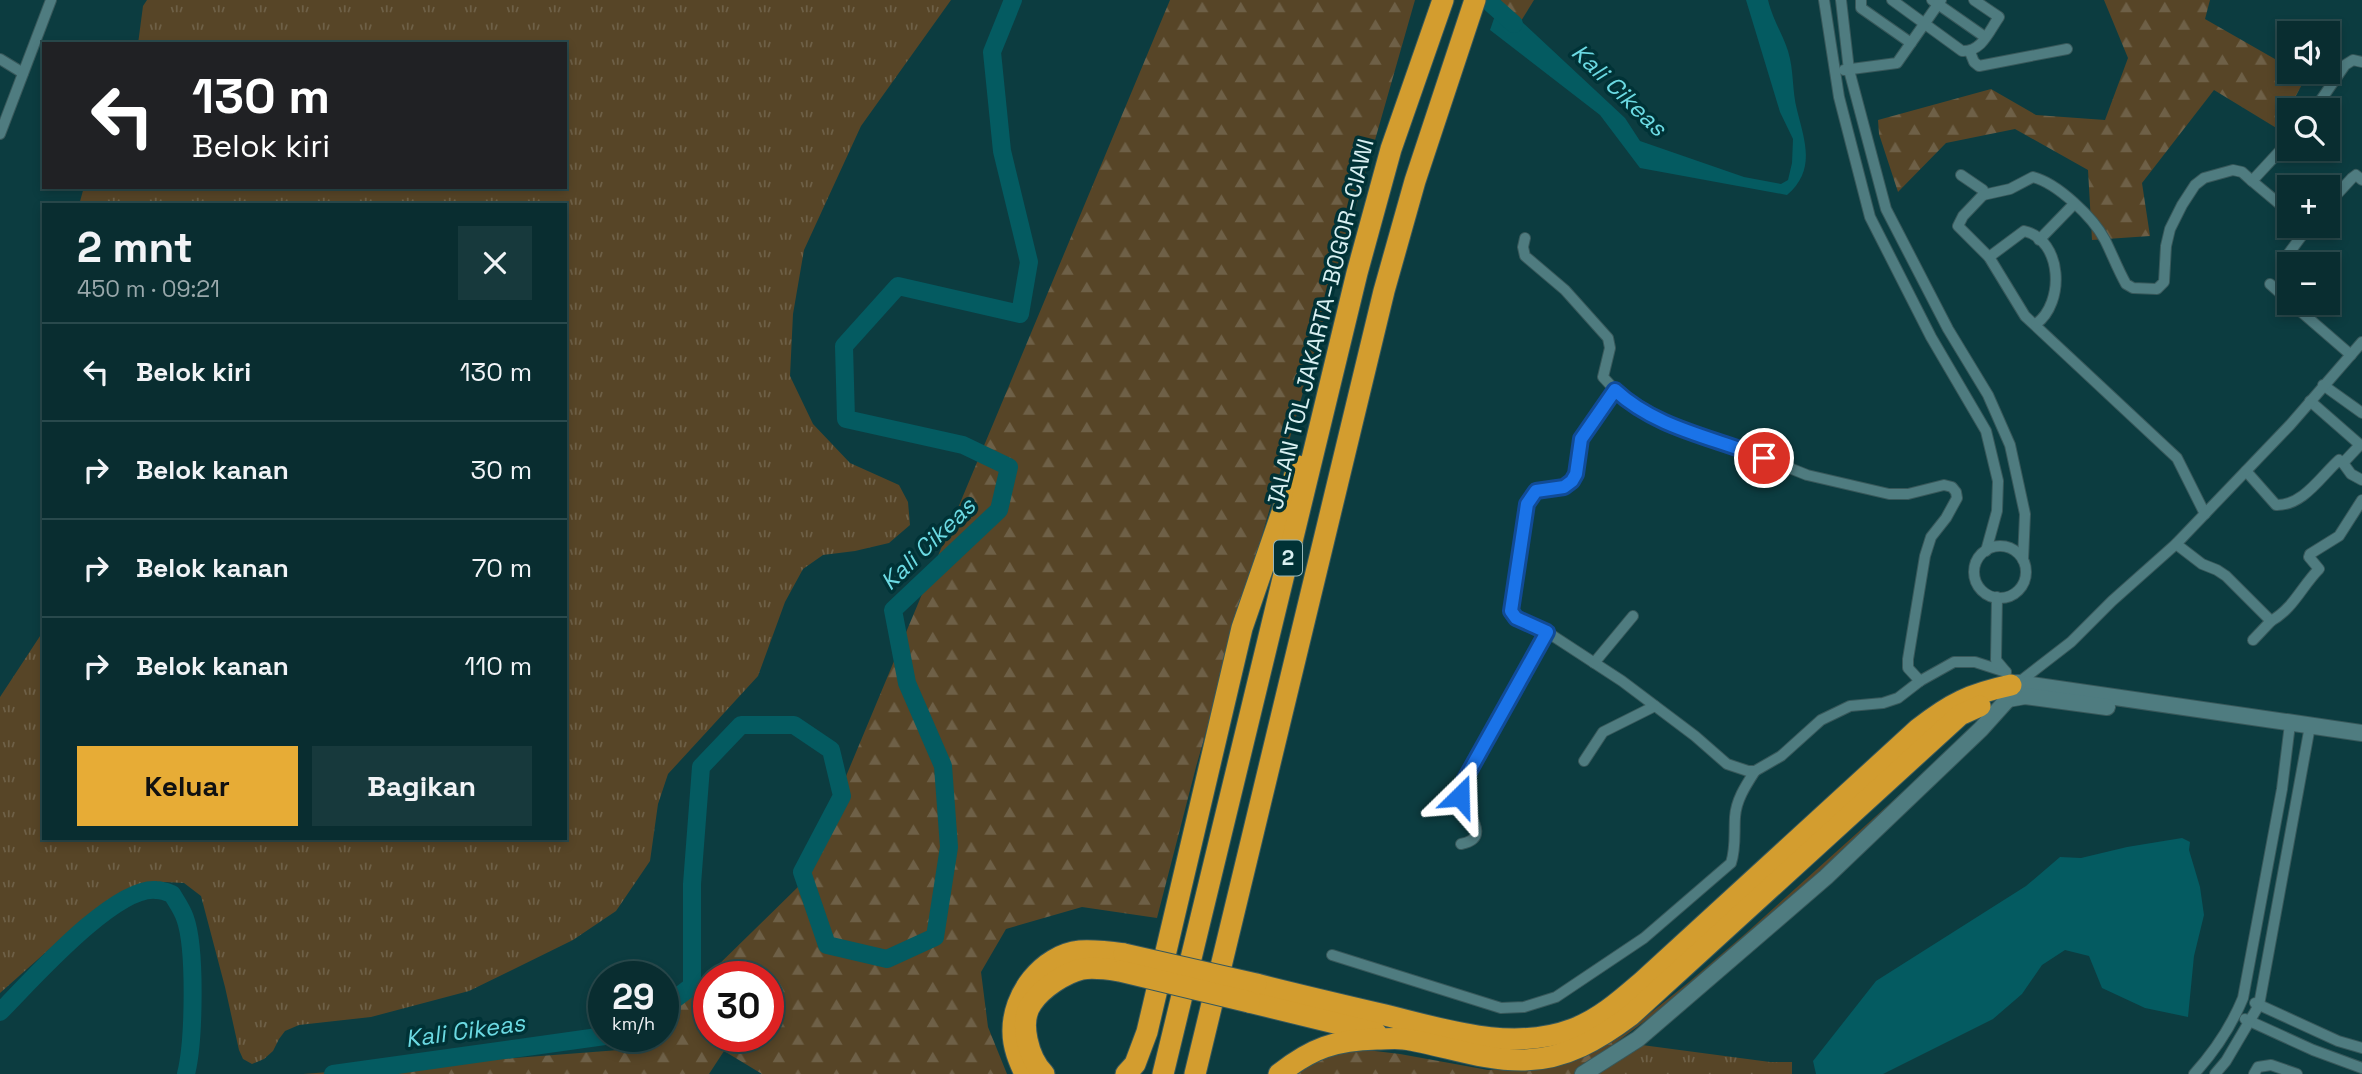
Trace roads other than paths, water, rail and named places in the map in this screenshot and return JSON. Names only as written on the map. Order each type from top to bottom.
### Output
[{"type":"highway","name":"JALAN TOL JAKARTA–BOGOR–CIAWI","points":[[1163,1074],[1338,352],[1391,149],[1443,0]]},
{"type":"highway","name":"2","points":[[1195,1074],[1384,291],[1415,181],[1475,0]]},
{"type":"highway","points":[[1126,1074],[1135,1064],[1147,1032],[1242,628],[1338,352]]},
{"type":"highway","points":[[1253,993],[1402,1039],[1491,1058],[1525,1060],[1572,1051],[1604,1035],[1631,1015],[1960,715],[1987,703],[2011,684]]},
{"type":"highway","points":[[1025,1074],[1018,1059],[1013,1033],[1015,1011],[1023,990],[1040,970],[1061,956],[1079,951],[1253,993],[1497,1040],[1536,1038],[1572,1030],[1595,1019],[1643,981],[1941,710],[1964,697],[2011,684]]},
{"type":"highway","points":[[1044,1074],[1027,1040],[1031,1003],[1069,973],[1122,963]]},
{"type":"highway","points":[[1279,1074],[1303,1055],[1331,1043],[1402,1039]]},
{"type":"main road","points":[[1583,1074],[1638,1039],[1772,925],[1981,729],[2011,684],[2025,696],[2290,729],[2362,744]]},
{"type":"main road","points":[[2309,732],[2362,733]]},
{"type":"street","points":[[1861,0],[1861,8],[1911,43]]},
{"type":"street","points":[[1892,0],[1962,51],[1979,47],[1999,17],[1974,0]]},
{"type":"street","points":[[1834,71],[1897,63],[1937,1],[1985,37]]},
{"type":"street","points":[[1841,2],[1849,70],[1886,209],[1948,329],[1988,395],[2010,444],[2025,514],[2023,560],[2026,572],[2023,584],[2009,596],[1997,597],[1986,593],[1975,578],[1978,560],[1986,551],[1997,511],[1998,481],[1986,431],[1930,338],[1870,217],[1834,71],[1825,5],[1841,2]]},
{"type":"street","points":[[0,134],[48,3]]},
{"type":"street","points":[[1970,51],[1974,62],[1979,66],[2067,50]]},
{"type":"street","points":[[0,59],[23,73]]},
{"type":"street","points":[[2322,98],[2345,65],[2353,60],[2362,62]]},
{"type":"street","points":[[2252,181],[2277,154]]},
{"type":"street","points":[[2206,514],[2177,458],[2017,304],[1989,257],[1958,226],[1963,216],[1983,195],[2010,188],[2033,177],[2043,179],[2066,195],[2104,238],[2126,284],[2147,290],[2157,289],[2164,282],[2170,229],[2195,185],[2204,178],[2233,170],[2242,172],[2277,202]]},
{"type":"street","points":[[2340,189],[2346,182],[2360,174]]},
{"type":"street","points":[[1961,175],[1983,190],[1983,195]]},
{"type":"street","points":[[2039,240],[2074,204]]},
{"type":"street","points":[[1870,217],[1886,209]]},
{"type":"street","points":[[1989,257],[2024,231],[2034,233],[2051,256],[2056,269],[2056,287],[2050,309],[2045,318],[2036,324]]},
{"type":"street","points":[[1525,238],[1525,256],[1565,290],[1608,338],[1609,348],[1603,377],[1626,400],[1691,434],[1742,449],[1807,475],[1889,494],[1908,494],[1944,485],[1952,486],[1957,498],[1931,537],[1925,555],[1908,659],[1908,668],[1920,681]]},
{"type":"street","points":[[2270,284],[2277,290]]},
{"type":"street","points":[[2305,315],[2351,355]]},
{"type":"street","points":[[2011,684],[2071,642],[2176,544],[2362,342]]},
{"type":"street","points":[[2323,385],[2362,413]]},
{"type":"street","points":[[1615,390],[1581,439],[1576,474],[1572,481],[1564,487],[1533,493],[1524,515],[1511,611],[1516,618],[1547,632],[1655,706],[1727,764],[1755,771]]},
{"type":"street","points":[[2310,401],[2358,443],[2355,452],[2343,463]]},
{"type":"street","points":[[2246,471],[2276,505],[2285,506],[2293,503],[2325,476],[2339,460],[2351,474],[2362,480]]},
{"type":"street","points":[[2253,640],[2271,621],[2294,604],[2307,581],[2319,569],[2309,557],[2310,554],[2339,536],[2362,500]]},
{"type":"street","points":[[2176,544],[2202,564],[2226,576],[2271,621]]},
{"type":"street","points":[[1986,551],[1997,547],[2010,548],[2023,560]]},
{"type":"street","points":[[1997,597],[1996,660],[2011,684]]},
{"type":"street","points":[[1594,663],[1633,616]]},
{"type":"street","points":[[1461,844],[1472,842],[1476,824],[1460,796],[1460,788],[1547,632]]},
{"type":"street","points":[[1332,955],[1501,1008],[1524,1007],[1556,997],[1644,938],[1731,863],[1734,853],[1735,814],[1745,786],[1755,771],[1781,756],[1821,720],[1850,706],[1883,703],[1898,698],[1920,681],[1954,662],[1975,662],[2011,684]]},
{"type":"street","points":[[1584,761],[1604,731],[1655,706]]},
{"type":"street","points":[[2194,1074],[2213,1053],[2243,998],[2282,789],[2290,729]]},
{"type":"street","points":[[2215,1074],[2259,1005],[2309,732]]},
{"type":"street","points":[[2243,998],[2306,1027],[2362,1048]]},
{"type":"street","points":[[2236,1015],[2362,1068]]},
{"type":"street","points":[[2300,1043],[2306,1027]]},
{"type":"street","points":[[2254,1074],[2259,1067],[2271,1065],[2297,1074]]},
{"type":"water","name":"Kali Cikeas","points":[[1746,0],[1768,0],[1790,58],[1795,103],[1806,155],[1802,176],[1787,195],[1640,168],[1600,115],[1490,30],[1499,4],[1521,21],[1625,118],[1640,141],[1744,177],[1781,184],[1788,180],[1793,139],[1780,112]]},
{"type":"water","points":[[2182,838],[2190,842],[2189,850],[2200,887],[2204,915],[2194,956],[2188,1017],[2145,1008],[2102,988],[2089,956],[2065,950],[2042,965],[2022,994],[1993,1019],[1883,1074],[1816,1074],[1813,1061],[1876,981],[2026,886],[2060,857],[2081,858]]},
{"type":"waterway","name":"Kali Cikeas","points":[[679,996],[692,986],[692,884],[701,767],[741,725],[794,725],[831,750],[842,796],[802,872],[827,945],[887,959],[935,937],[949,847],[943,766],[907,683],[893,610],[999,510],[1009,467],[963,445],[846,419],[844,346],[898,286],[1020,314],[1029,262],[1002,151],[992,52],[1013,0]]},
{"type":"waterway","name":"Kali Cikeas","points":[[1487,0],[1514,24]]},
{"type":"waterway","name":"Kali Cikeas","points":[[0,1012],[51,959],[118,903],[138,893],[156,890],[172,894],[184,915],[191,951],[192,1018],[186,1074]]},
{"type":"waterway","name":"Kali Cikeas","points":[[333,1074],[588,1038]]}]
